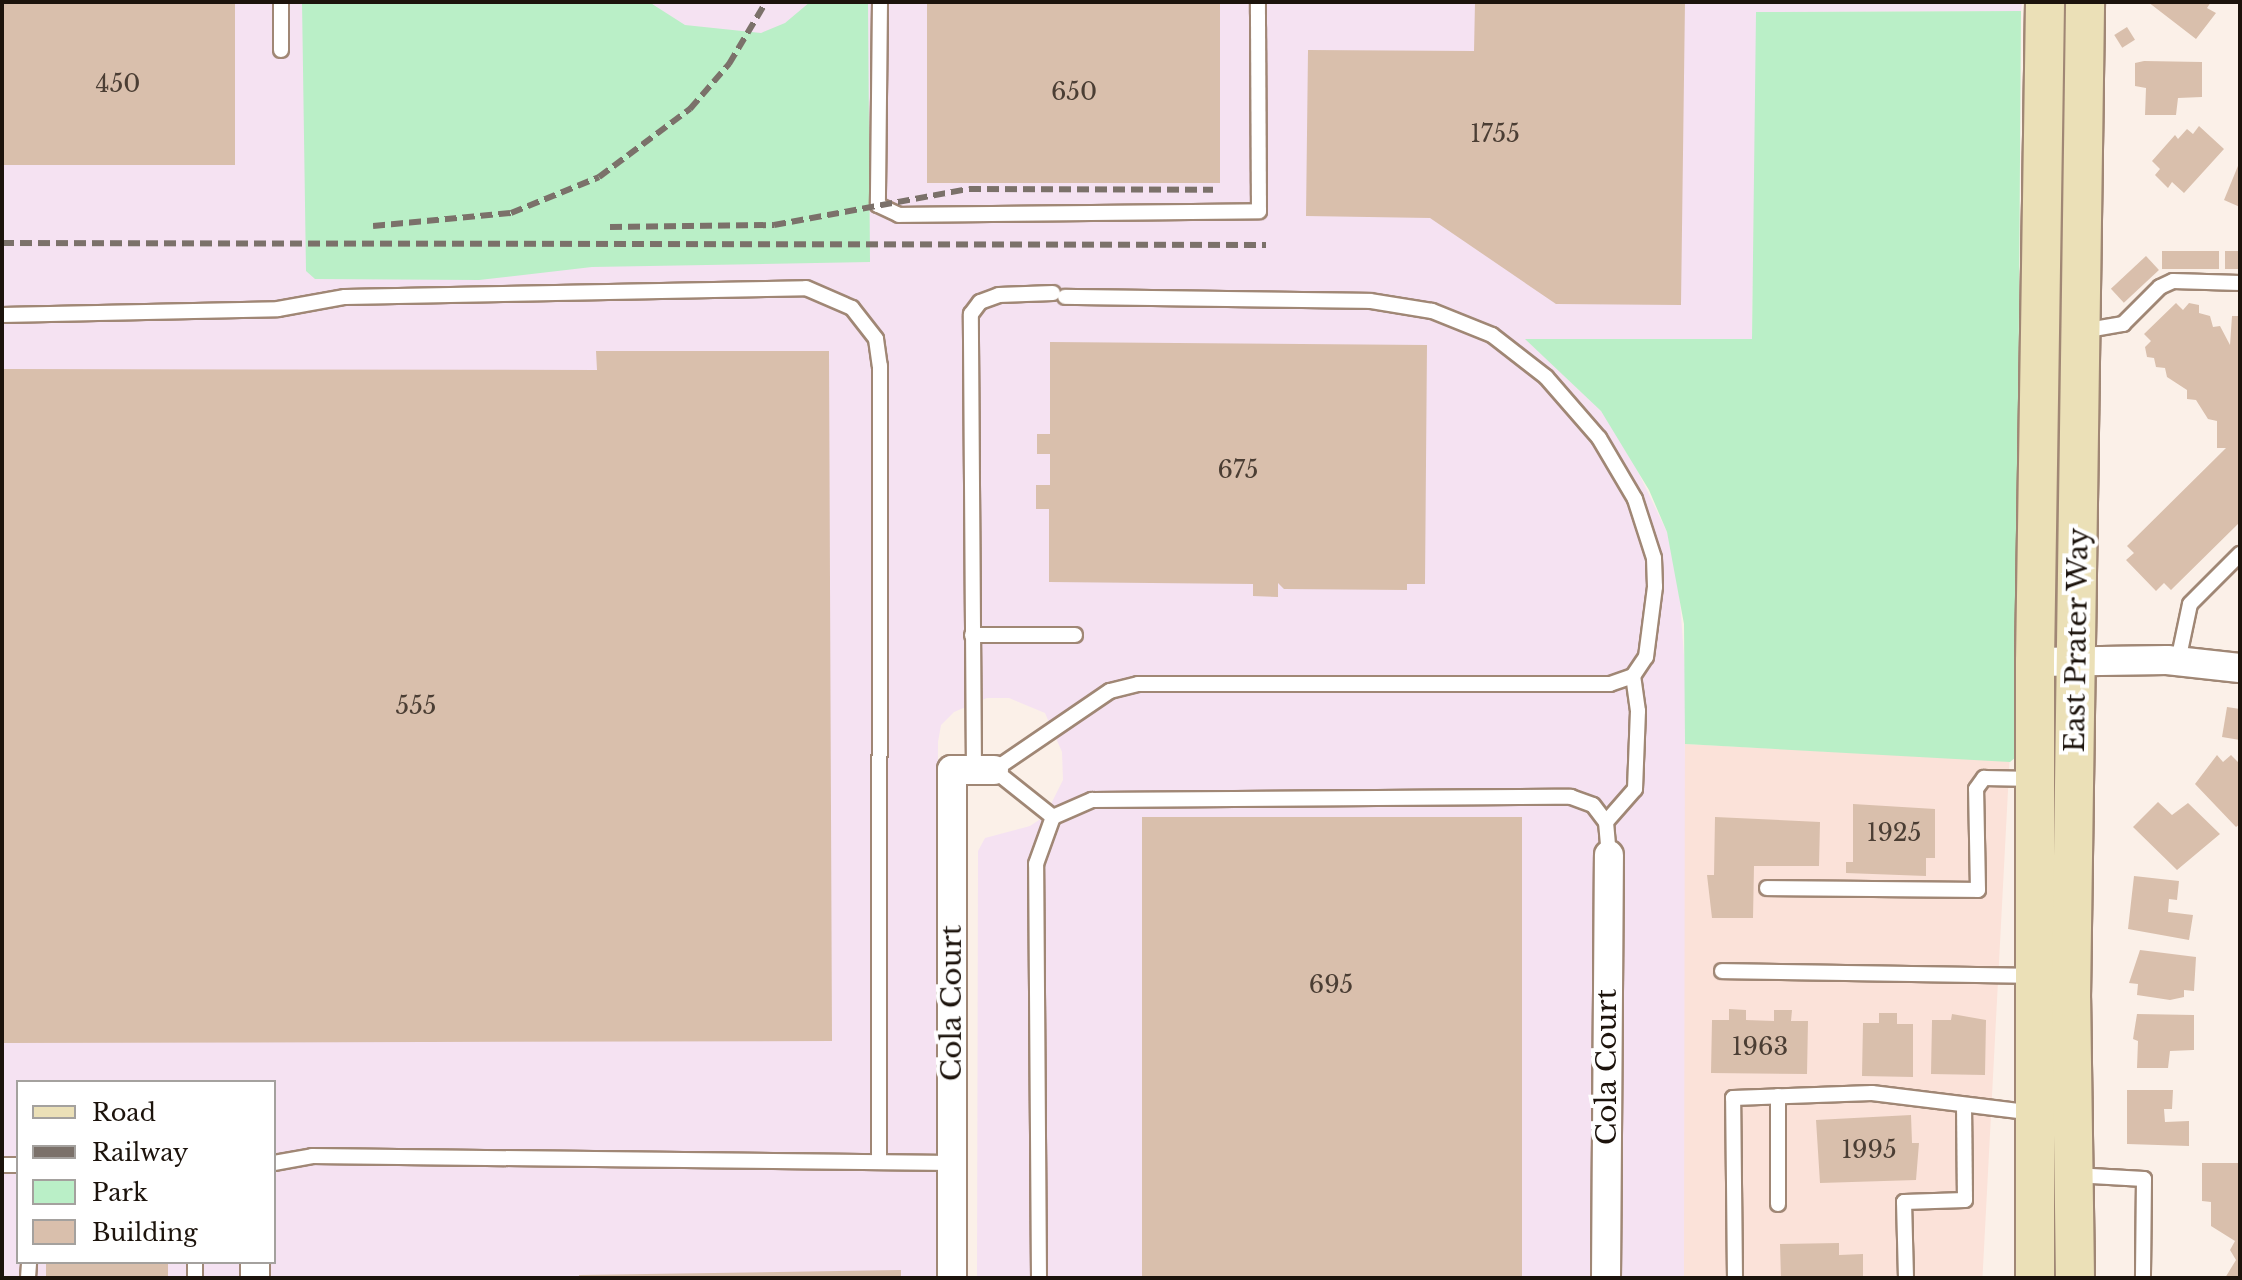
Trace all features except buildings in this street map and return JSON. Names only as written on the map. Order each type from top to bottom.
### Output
[{"type":"main road","name":"East Prater Way","points":[[2035,1278],[2035,662],[2045,2]]},
{"type":"main road","name":"East Prater Way","points":[[2075,1278],[2076,661],[2085,2]]},
{"type":"street","points":[[2035,662],[2178,661],[2240,668]]},
{"type":"street","name":"Cola Court","points":[[952,1278],[952,770],[984,770]]},
{"type":"street","name":"Cola Court","points":[[1606,1278],[1609,855]]},
{"type":"lane","points":[[281,2],[281,50]]},
{"type":"lane","points":[[880,2],[878,205],[899,215],[1259,211],[1258,2]]},
{"type":"lane","points":[[2081,331],[2123,324],[2160,287],[2173,281],[2240,283]]},
{"type":"lane","points":[[2,315],[278,309],[345,297],[806,288],[852,308],[876,339],[880,366],[879,1162]]},
{"type":"lane","points":[[984,770],[972,635],[971,314],[980,302],[999,295],[1370,301],[1432,311],[1492,335],[1546,377],[1599,438],[1635,499],[1654,558],[1652,635],[1633,676],[1638,711],[1635,789],[1606,822]]},
{"type":"lane","points":[[2178,661],[2190,604],[2240,554]]},
{"type":"lane","points":[[972,635],[1075,635]]},
{"type":"lane","points":[[984,770],[1110,691],[1138,684],[1610,684],[1633,676]]},
{"type":"lane","points":[[984,770],[1053,817]]},
{"type":"lane","points":[[1767,888],[1978,890],[1976,789],[1984,778],[2035,779]]},
{"type":"lane","points":[[1039,1278],[1036,864],[1053,817],[1092,800],[1571,797],[1593,805],[1606,822],[1609,855]]},
{"type":"lane","points":[[1722,971],[2035,976]]},
{"type":"lane","points":[[1735,1278],[1733,1098],[1872,1093],[1964,1107],[2035,1113]]},
{"type":"lane","points":[[1778,1096],[1778,1204]]},
{"type":"lane","points":[[1906,1278],[1904,1202],[1965,1200],[1964,1107]]},
{"type":"lane","points":[[276,1163],[312,1156],[952,1163]]},
{"type":"lane","points":[[2074,1175],[2144,1179],[2143,1278]]},
{"type":"shaded area","points":[[2,2],[2022,2],[2021,11],[1757,12],[1752,339],[1526,339],[1601,411],[1628,451],[1667,532],[1678,574],[1685,670],[1684,1278],[977,1278],[978,851],[985,838],[1030,826],[1045,816],[1063,780],[1062,752],[1045,713],[1009,698],[987,698],[954,712],[941,725],[938,742],[936,1278],[2,1278]]},
{"type":"shaded area","points":[[1685,744],[2010,761],[1982,1278],[1657,1277]]},
{"type":"green space","points":[[302,2],[649,2],[685,25],[761,33],[785,23],[810,2],[868,2],[870,262],[592,267],[479,280],[315,279],[306,271]]},
{"type":"green space","points":[[2021,11],[2016,757],[2010,762],[1685,744],[1684,624],[1667,532],[1649,490],[1601,411],[1525,339],[1752,339],[1756,12]]},
{"type":"railway","points":[[373,226],[511,213],[599,177],[690,109],[729,64],[766,2]]},
{"type":"railway","points":[[610,227],[774,225],[969,189],[1213,190]]},
{"type":"railway","points":[[2,243],[1266,245]]}]
